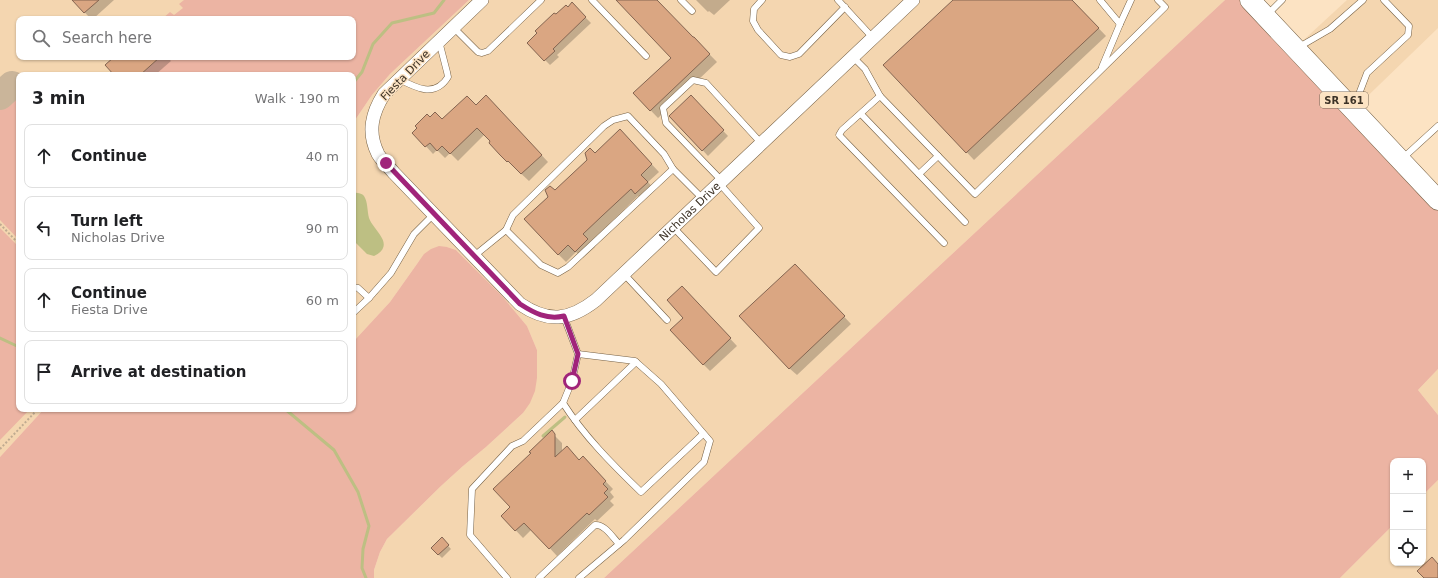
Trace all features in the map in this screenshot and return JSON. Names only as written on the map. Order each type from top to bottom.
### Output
[{"type":"main road","name":"SR 161","points":[[1250,0],[1438,200]]},
{"type":"street","name":"Fiesta Drive","points":[[455,236],[378,154],[374,142],[372,118],[384,94],[482,0]]},
{"type":"street","name":"Nicholas Drive","points":[[455,236],[520,304],[540,315],[552,318],[574,315],[585,309],[624,274],[913,0]]},
{"type":"lane","points":[[453,27],[478,52],[482,53],[488,51],[541,0]]},
{"type":"lane","points":[[592,0],[646,56]]},
{"type":"lane","points":[[681,0],[692,11]]},
{"type":"lane","points":[[762,0],[754,9],[753,21],[758,30],[781,55],[790,57],[799,54],[845,7]]},
{"type":"lane","points":[[838,0],[873,38]]},
{"type":"lane","points":[[1100,0],[1120,24]]},
{"type":"lane","points":[[1101,69],[1131,0]]},
{"type":"lane","points":[[853,57],[865,69],[880,96],[975,194],[1165,8],[1158,0]]},
{"type":"lane","points":[[1265,16],[1282,0]]},
{"type":"lane","points":[[1296,49],[1330,29],[1363,0]]},
{"type":"lane","points":[[1353,110],[1367,73],[1408,35],[1409,26],[1384,0]]},
{"type":"lane","points":[[399,79],[417,88],[427,90],[435,89],[441,84],[448,77],[439,42]]},
{"type":"lane","points":[[672,227],[716,272],[759,228],[721,182],[666,123],[663,108],[693,80],[706,83],[762,144]]},
{"type":"lane","points":[[880,96],[842,130],[839,135],[944,243]]},
{"type":"lane","points":[[861,114],[965,222]]},
{"type":"lane","points":[[474,256],[506,230],[513,215],[604,126],[613,120],[628,116],[664,154],[673,169],[702,199]]},
{"type":"lane","points":[[1401,161],[1438,126]]},
{"type":"lane","points":[[919,174],[938,156]]},
{"type":"lane","points":[[506,230],[541,265],[558,273],[568,267],[673,169]]},
{"type":"lane","points":[[356,310],[369,298],[390,273],[414,234],[434,214]]},
{"type":"lane","points":[[624,274],[667,320]]},
{"type":"lane","points":[[356,288],[369,298]]},
{"type":"lane","points":[[507,578],[470,535],[472,489],[512,446],[523,441],[563,403],[572,381],[578,354],[564,316]]},
{"type":"lane","points":[[578,354],[635,361],[661,384],[710,441],[704,462],[619,544],[579,578]]},
{"type":"lane","points":[[575,420],[636,362]]},
{"type":"lane","points":[[563,403],[575,420],[622,474],[641,492],[703,434]]},
{"type":"lane","points":[[539,578],[595,524],[599,524],[603,527],[619,544]]},
{"type":"path","points":[[0,224],[16,241]]},
{"type":"path","points":[[0,450],[35,412]]},
{"type":"shaded area","points":[[0,0],[191,0],[204,16],[16,16],[16,60],[244,60],[255,72],[16,72],[16,412],[41,412],[0,457]]},
{"type":"shaded area","points":[[184,0],[469,0],[390,74],[372,95],[356,119],[356,72],[143,72],[157,60],[356,60],[356,16],[165,16],[170,12],[174,15],[183,8],[179,4]]},
{"type":"shaded area","points":[[469,0],[1225,0],[604,578],[374,578],[374,570],[380,552],[387,539],[441,486],[523,413],[537,378],[537,350],[527,326],[502,296],[456,250],[447,247],[419,261],[390,302],[356,339],[356,119],[372,95],[390,74]]},
{"type":"shaded area","points":[[1225,0],[1243,0],[1438,209],[1438,369],[1418,390],[1438,415],[1438,480],[1426,492],[1426,458],[1390,458],[1390,528],[1340,578],[604,578]]},
{"type":"shaded area","points":[[1347,0],[1438,0],[1438,28],[1349,114],[1295,48]]},
{"type":"shaded area","points":[[16,98],[16,237],[0,220],[0,109]]},
{"type":"shaded area","points":[[356,193],[364,196],[371,223],[384,242],[381,252],[374,256],[367,254],[356,243]]},
{"type":"shaded area","points":[[0,228],[16,244],[16,412],[27,412],[0,440]]},
{"type":"shaded area","points":[[439,246],[456,250],[502,296],[527,326],[537,350],[537,378],[535,391],[530,403],[523,413],[441,486],[387,539],[380,552],[374,570],[374,578],[0,578],[0,457],[41,412],[356,412],[356,339],[390,302],[424,254]]},
{"type":"shaded area","points":[[1438,369],[1438,415],[1418,390]]},
{"type":"shaded area","points":[[1438,480],[1438,578],[1340,578],[1390,528],[1390,566],[1426,566],[1426,492]]},
{"type":"building","points":[[72,0],[99,0],[84,13]]},
{"type":"building","points":[[616,0],[657,0],[710,54],[650,111],[633,93],[671,58]]},
{"type":"building","points":[[953,0],[1072,0],[1099,28],[966,153],[883,65]]},
{"type":"building","points":[[572,2],[586,17],[553,49],[555,51],[544,61],[527,43],[537,33],[535,31],[554,13],[556,14],[566,5],[568,7]]},
{"type":"building","points":[[111,60],[157,60],[143,72],[111,72],[105,65]]},
{"type":"building","points":[[486,95],[542,155],[521,174],[500,155],[489,143],[490,141],[477,128],[450,154],[442,146],[437,151],[430,143],[425,147],[412,133],[417,128],[415,126],[427,114],[430,117],[435,112],[442,119],[467,96],[476,105]]},
{"type":"building","points":[[691,95],[724,130],[702,151],[669,116]]},
{"type":"building","points":[[620,129],[652,164],[641,175],[648,182],[635,194],[631,189],[583,234],[588,239],[575,252],[568,245],[558,255],[524,219],[548,197],[545,190],[550,186],[555,190],[587,160],[585,153],[590,148],[595,153]]},
{"type":"building","points":[[795,264],[845,316],[789,369],[739,316]]},
{"type":"building","points":[[682,286],[731,338],[703,365],[670,330],[683,318],[667,300]]},
{"type":"building","points":[[552,430],[555,434],[555,457],[567,446],[579,460],[583,456],[606,481],[603,484],[608,489],[604,493],[608,497],[589,515],[587,513],[549,549],[524,523],[515,531],[501,516],[510,507],[493,489],[531,453],[529,452]]},
{"type":"building","points":[[442,537],[449,545],[438,555],[431,548]]},
{"type":"building","points":[[1432,557],[1438,564],[1438,578],[1424,578],[1417,571],[1422,566],[1426,566],[1426,563]]},
{"type":"waterway","points":[[356,79],[362,72],[373,44],[392,23],[434,13],[444,0]]},
{"type":"waterway","points":[[0,338],[16,346]]},
{"type":"waterway","points":[[289,412],[334,450],[358,492],[369,526],[363,549],[362,568],[366,578]]},
{"type":"waterway","points":[[543,436],[565,417]]},
{"type":"taxiway","points":[[0,96],[12,85]]},
{"type":"route","points":[[386,163],[520,304],[540,315],[556,318],[564,316],[578,354],[572,381]]}]
